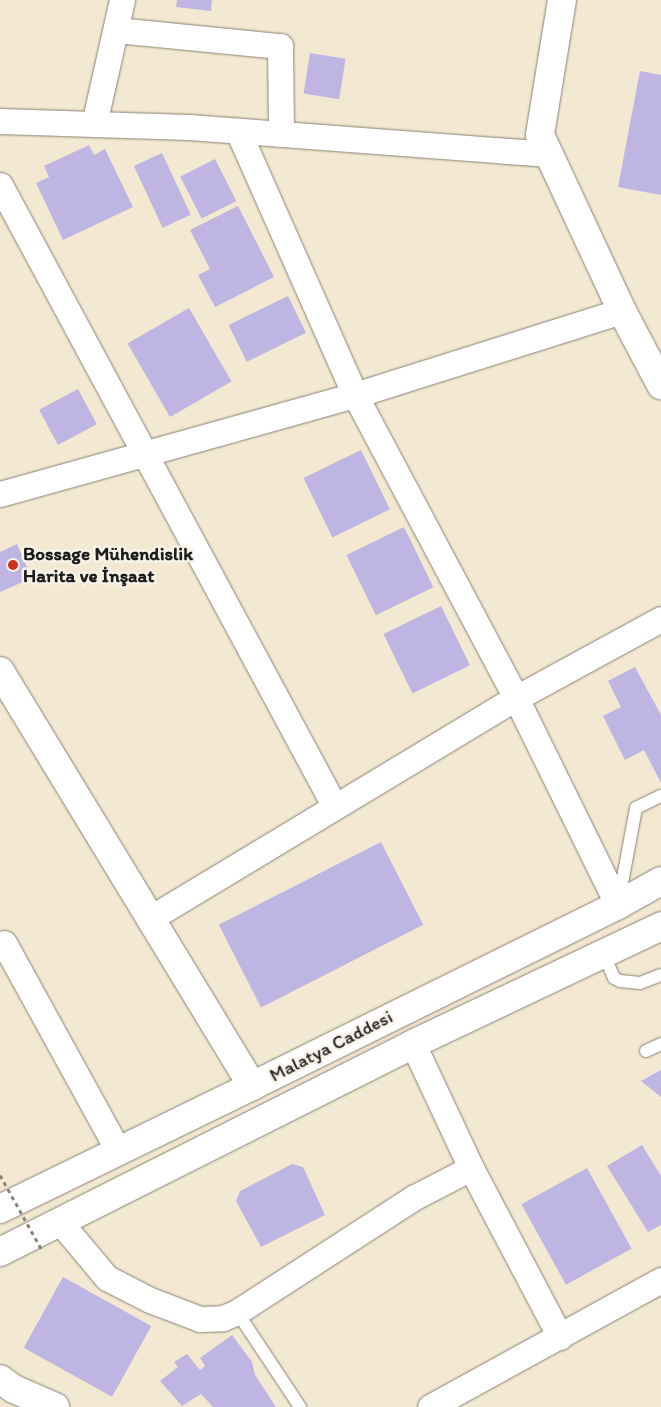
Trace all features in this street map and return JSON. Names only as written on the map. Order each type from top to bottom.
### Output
[{"type":"main road","points":[[562,0],[540,135],[622,311],[661,385]]},
{"type":"main road","points":[[0,672],[252,1086]]},
{"type":"main road","name":"Malatya Caddesi","points":[[0,1209],[252,1086],[661,881]]},
{"type":"main road","name":"Malatya Caddesi","points":[[0,1252],[413,1044],[661,926]]},
{"type":"main road","points":[[0,1379],[14,1389],[55,1407]]},
{"type":"street","points":[[94,124],[122,0]]},
{"type":"street","points":[[116,30],[280,46],[281,134]]},
{"type":"street","points":[[0,121],[238,131],[549,154]]},
{"type":"street","points":[[238,131],[354,395],[516,698],[618,904]]},
{"type":"street","points":[[0,185],[335,807]]},
{"type":"street","points":[[0,494],[354,395],[622,311]]},
{"type":"street","points":[[149,919],[516,698],[661,619]]},
{"type":"street","points":[[4,942],[118,1150]]},
{"type":"street","points":[[413,1044],[471,1168],[560,1337]]},
{"type":"street","points":[[60,1222],[107,1278],[150,1300],[200,1319],[223,1318],[236,1312],[414,1197],[471,1168]]},
{"type":"street","points":[[430,1407],[560,1337],[658,1288]]},
{"type":"lane","points":[[618,904],[636,808],[661,796]]},
{"type":"lane","points":[[603,953],[614,978],[620,981],[640,983],[661,976]]},
{"type":"lane","points":[[646,1051],[661,1044]]},
{"type":"lane","points":[[236,1312],[300,1407]]},
{"type":"path","points":[[0,1175],[42,1250]]},
{"type":"building","points":[[177,0],[212,0],[211,11],[176,7]]},
{"type":"building","points":[[310,53],[346,59],[339,99],[304,93]]},
{"type":"building","points":[[640,71],[661,75],[661,195],[618,187]]},
{"type":"building","points":[[89,145],[94,155],[105,149],[133,207],[63,240],[36,183],[49,177],[44,166]]},
{"type":"building","points":[[162,153],[191,215],[163,228],[134,166]]},
{"type":"building","points":[[215,159],[236,201],[202,219],[180,177]]},
{"type":"building","points":[[238,206],[274,277],[215,307],[198,275],[210,269],[190,230]]},
{"type":"building","points":[[288,296],[306,333],[247,362],[229,325]]},
{"type":"building","points":[[189,308],[232,382],[170,417],[128,344]]},
{"type":"building","points":[[78,389],[97,424],[58,445],[39,410]]},
{"type":"building","points":[[361,450],[390,509],[332,537],[303,478]]},
{"type":"building","points":[[404,527],[433,587],[376,615],[346,555]]},
{"type":"building","name":"Bossage Mühendislik Harita ve İnşaat","points":[[17,544],[32,578],[0,592],[0,552]]},
{"type":"building","points":[[441,606],[470,665],[412,693],[383,634]]},
{"type":"building","points":[[635,667],[661,715],[661,783],[644,750],[625,760],[603,716],[621,707],[608,681]]},
{"type":"building","points":[[381,842],[423,925],[261,1007],[219,925]]},
{"type":"building","points":[[661,1070],[661,1097],[641,1081]]},
{"type":"building","points":[[642,1145],[661,1176],[661,1225],[648,1232],[607,1166]]},
{"type":"building","points":[[292,1164],[303,1167],[325,1215],[261,1247],[236,1201],[240,1191]]},
{"type":"building","points":[[587,1168],[632,1248],[566,1285],[521,1204]]},
{"type":"building","points":[[63,1277],[151,1326],[112,1397],[24,1348]]},
{"type":"building","points":[[232,1335],[252,1362],[255,1375],[276,1407],[213,1407],[201,1394],[182,1406],[160,1381],[178,1367],[174,1362],[187,1354],[200,1370],[205,1366],[200,1358]]},
{"type":"place","name":"Bossage Mühendislik Harita ve İnşaat","points":[[13,565]]}]
